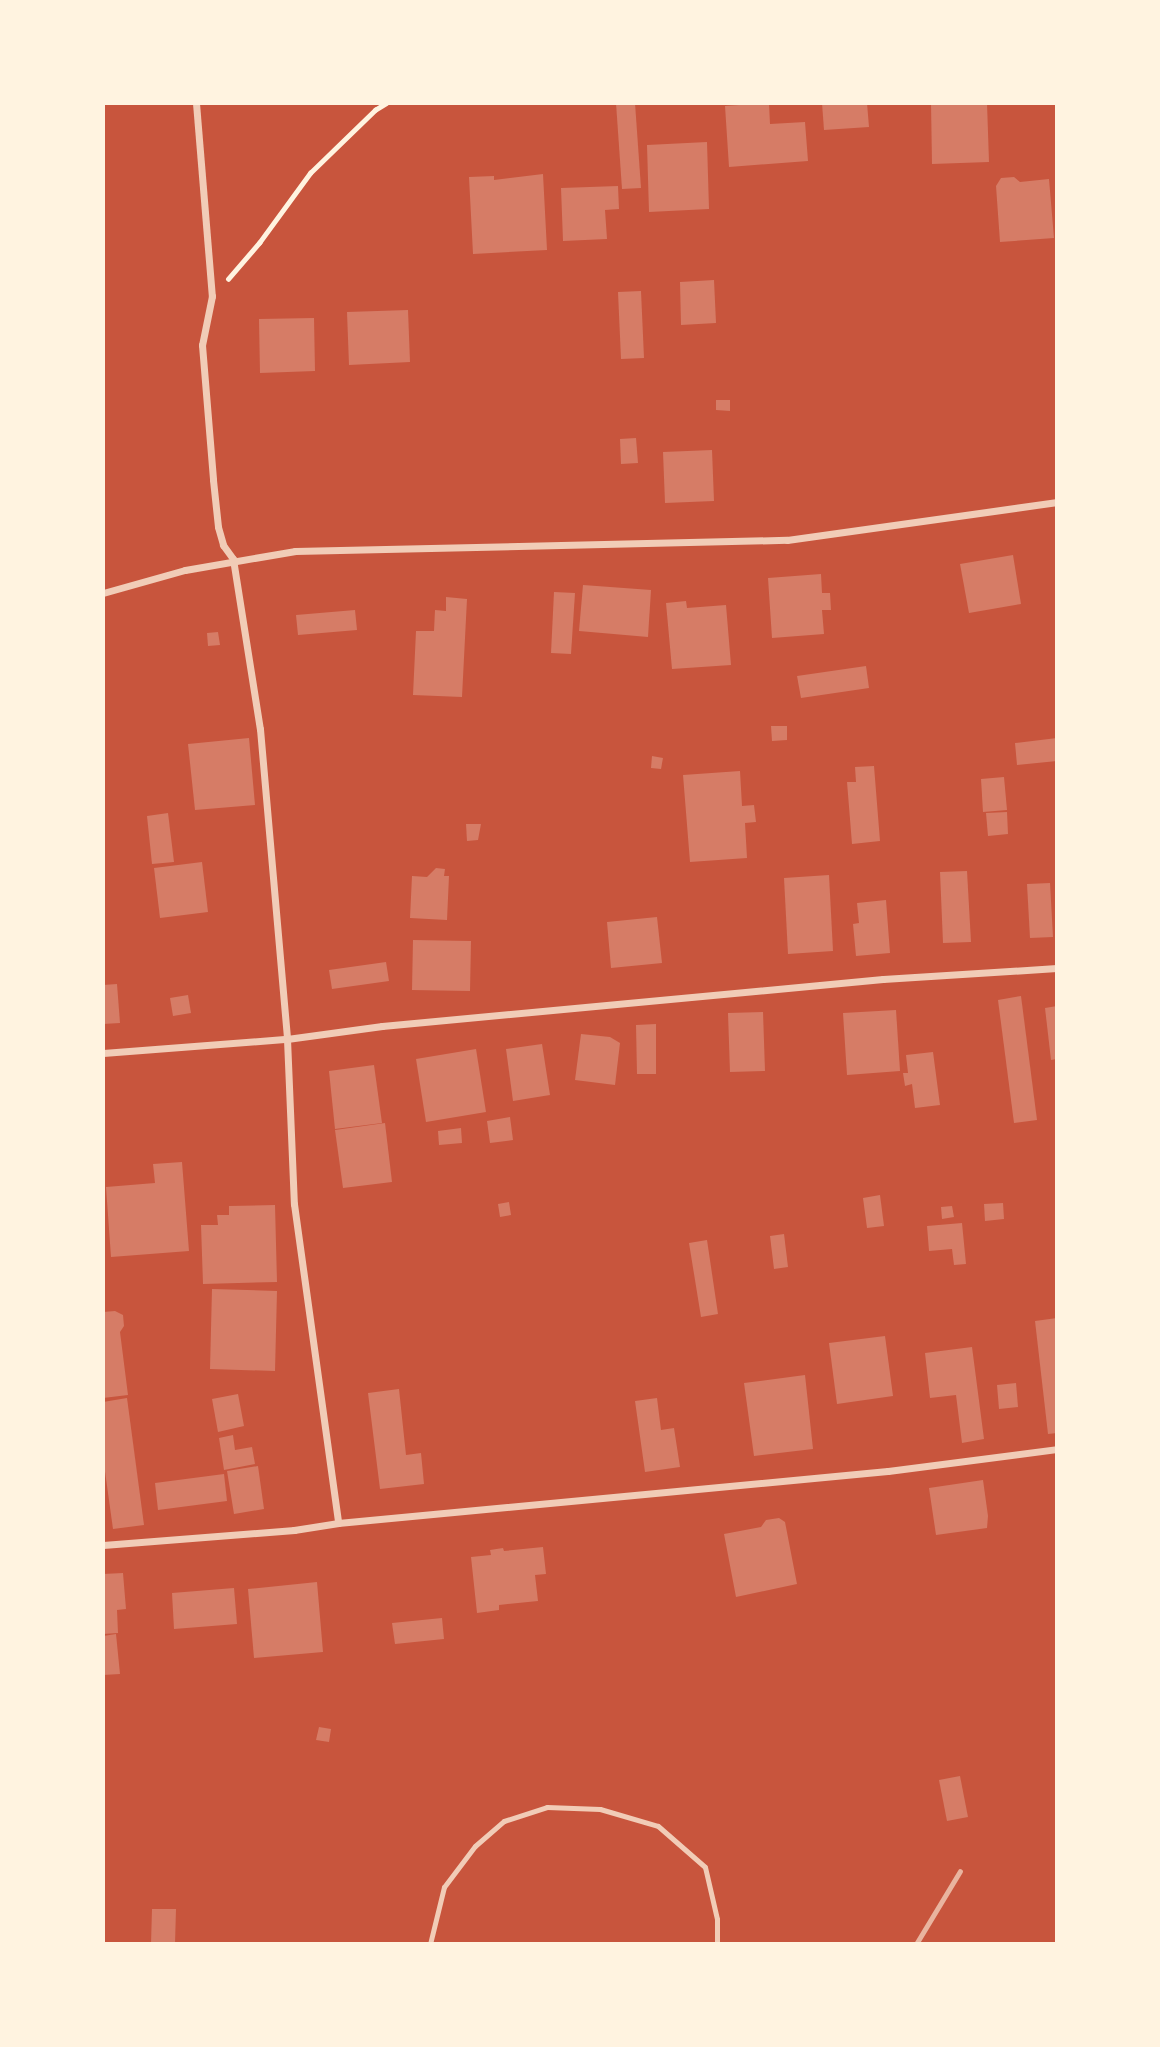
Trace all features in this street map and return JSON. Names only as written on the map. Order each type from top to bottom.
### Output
[{"type":"street","points":[[196,103],[212,296],[202,345],[204,391],[218,527],[223,545],[233,559],[260,729],[287,1039],[295,1204],[338,1523]]},
{"type":"street","points":[[103,593],[141,580],[233,559],[295,551],[786,540],[1057,502]]},
{"type":"street","points":[[103,1054],[287,1039],[382,1026],[883,979],[1057,968]]},
{"type":"street","points":[[103,1545],[294,1530],[338,1523],[888,1471],[1057,1449]]},
{"type":"lane","points":[[430,1944],[444,1887],[475,1846],[504,1821],[547,1807],[600,1809],[658,1826],[705,1867],[717,1919],[717,1944]]},
{"type":"path","points":[[212,296],[259,243],[310,173],[375,110],[386,103]]},
{"type":"building","points":[[616,103],[635,103],[641,188],[622,189]]},
{"type":"building","points":[[769,103],[770,124],[805,122],[808,161],[729,167],[725,106]]},
{"type":"building","points":[[822,103],[867,103],[869,127],[824,130]]},
{"type":"building","points":[[931,103],[987,103],[989,162],[932,164]]},
{"type":"building","points":[[707,142],[709,209],[649,212],[647,145]]},
{"type":"building","points":[[543,174],[547,250],[473,254],[469,177],[494,176],[494,180]]},
{"type":"building","points":[[1014,177],[1020,182],[1049,179],[1054,238],[1000,242],[996,186],[1001,178]]},
{"type":"building","points":[[618,186],[619,209],[605,210],[607,239],[563,241],[561,188]]},
{"type":"building","points":[[714,280],[716,323],[681,325],[680,282]]},
{"type":"building","points":[[641,291],[644,358],[621,359],[618,292]]},
{"type":"building","points":[[408,310],[410,362],[349,365],[347,312]]},
{"type":"building","points":[[314,318],[315,371],[260,373],[259,319]]},
{"type":"building","points":[[716,400],[730,400],[730,411],[716,410]]},
{"type":"building","points":[[636,438],[638,463],[621,464],[620,439]]},
{"type":"building","points":[[712,450],[714,501],[665,503],[663,452]]},
{"type":"building","points":[[1013,555],[1021,604],[969,613],[960,564]]},
{"type":"building","points":[[821,574],[822,593],[830,593],[831,610],[822,610],[824,634],[772,638],[768,578]]},
{"type":"building","points":[[583,585],[651,590],[648,637],[579,631]]},
{"type":"building","points":[[554,592],[575,593],[571,654],[551,653]]},
{"type":"building","points":[[446,597],[467,599],[462,697],[413,695],[416,631],[434,631],[435,610],[446,611]]},
{"type":"building","points":[[686,601],[687,608],[726,605],[731,665],[672,669],[666,603]]},
{"type":"building","points":[[355,610],[357,630],[298,635],[296,615]]},
{"type":"building","points":[[218,632],[220,645],[208,646],[207,633]]},
{"type":"building","points":[[866,666],[869,688],[801,698],[797,676]]},
{"type":"building","points":[[771,726],[787,726],[787,740],[772,741]]},
{"type":"building","points":[[249,738],[255,805],[195,810],[188,744]]},
{"type":"building","points":[[1057,738],[1057,761],[1017,765],[1015,743]]},
{"type":"building","points":[[652,756],[663,758],[661,769],[651,768]]},
{"type":"building","points":[[874,766],[880,841],[852,844],[847,782],[856,782],[855,767]]},
{"type":"building","points":[[740,771],[742,806],[754,805],[756,822],[745,823],[747,858],[690,862],[683,775]]},
{"type":"building","points":[[1004,777],[1007,810],[983,812],[981,779]]},
{"type":"building","points":[[1007,812],[1008,834],[988,836],[986,813]]},
{"type":"building","points":[[168,813],[174,862],[152,864],[147,816]]},
{"type":"building","points":[[466,824],[481,824],[478,840],[467,841]]},
{"type":"building","points":[[202,862],[208,912],[160,918],[154,868]]},
{"type":"building","points":[[436,868],[445,869],[444,876],[449,876],[447,920],[410,918],[412,876],[427,877]]},
{"type":"building","points":[[967,871],[971,942],[943,943],[940,872]]},
{"type":"building","points":[[829,875],[833,951],[788,954],[784,878]]},
{"type":"building","points":[[1050,883],[1053,937],[1030,938],[1027,884]]},
{"type":"building","points":[[886,900],[890,953],[856,956],[853,924],[859,923],[857,903]]},
{"type":"building","points":[[657,917],[662,963],[611,968],[607,922]]},
{"type":"building","points":[[413,940],[471,941],[470,991],[412,990]]},
{"type":"building","points":[[386,962],[389,981],[332,989],[329,970]]},
{"type":"building","points":[[117,984],[120,1023],[103,1024],[103,985]]},
{"type":"building","points":[[188,995],[191,1013],[173,1016],[170,998]]},
{"type":"building","points":[[1021,996],[1037,1120],[1014,1123],[998,1000]]},
{"type":"building","points":[[1057,1006],[1057,1059],[1051,1060],[1045,1008]]},
{"type":"building","points":[[896,1010],[900,1071],[847,1075],[843,1013]]},
{"type":"building","points":[[763,1012],[765,1071],[730,1072],[728,1013]]},
{"type":"building","points":[[656,1024],[656,1074],[637,1074],[636,1025]]},
{"type":"building","points":[[581,1034],[610,1037],[620,1043],[615,1085],[575,1080]]},
{"type":"building","points":[[542,1044],[550,1095],[513,1101],[506,1049]]},
{"type":"building","points":[[476,1049],[486,1112],[426,1122],[416,1059]]},
{"type":"building","points":[[933,1052],[940,1105],[915,1108],[912,1084],[905,1086],[903,1073],[908,1073],[906,1055]]},
{"type":"building","points":[[374,1065],[382,1123],[335,1129],[329,1071]]},
{"type":"building","points":[[510,1117],[513,1140],[490,1143],[487,1121]]},
{"type":"building","points":[[385,1123],[392,1182],[343,1188],[335,1130]]},
{"type":"building","points":[[461,1128],[462,1143],[439,1145],[438,1131]]},
{"type":"building","points":[[182,1162],[189,1251],[111,1257],[106,1187],[155,1183],[153,1164]]},
{"type":"building","points":[[880,1195],[884,1226],[867,1228],[863,1198]]},
{"type":"building","points":[[509,1202],[511,1215],[500,1217],[498,1204]]},
{"type":"building","points":[[1003,1203],[1004,1219],[985,1221],[984,1204]]},
{"type":"building","points":[[275,1205],[277,1282],[203,1284],[201,1225],[218,1225],[217,1215],[229,1215],[229,1206]]},
{"type":"building","points":[[952,1206],[954,1217],[942,1219],[941,1207]]},
{"type":"building","points":[[962,1223],[966,1264],[954,1265],[952,1249],[929,1251],[927,1226]]},
{"type":"building","points":[[784,1234],[788,1267],[774,1269],[770,1236]]},
{"type":"building","points":[[707,1240],[718,1314],[701,1317],[689,1243]]},
{"type":"building","points":[[212,1289],[277,1291],[275,1371],[210,1369]]},
{"type":"building","points":[[115,1311],[123,1315],[124,1326],[120,1332],[128,1395],[103,1398],[103,1312]]},
{"type":"building","points":[[1057,1318],[1057,1433],[1048,1434],[1035,1321]]},
{"type":"building","points":[[885,1336],[893,1396],[837,1404],[829,1343]]},
{"type":"building","points":[[972,1347],[984,1439],[962,1443],[956,1395],[930,1398],[925,1353]]},
{"type":"building","points":[[805,1375],[813,1449],[754,1456],[744,1383]]},
{"type":"building","points":[[1016,1383],[1018,1407],[999,1409],[997,1385]]},
{"type":"building","points":[[399,1389],[406,1455],[421,1453],[424,1484],[380,1489],[368,1393]]},
{"type":"building","points":[[238,1394],[244,1426],[218,1432],[212,1399]]},
{"type":"building","points":[[127,1398],[144,1525],[113,1529],[103,1457],[103,1402]]},
{"type":"building","points":[[657,1398],[661,1430],[674,1428],[680,1467],[645,1472],[635,1401]]},
{"type":"building","points":[[233,1435],[235,1450],[252,1447],[255,1464],[224,1470],[219,1438]]},
{"type":"building","points":[[258,1466],[264,1509],[234,1514],[227,1471]]},
{"type":"building","points":[[224,1474],[227,1501],[158,1510],[155,1483]]},
{"type":"building","points":[[983,1480],[987,1528],[936,1535],[929,1488]]},
{"type":"building","points":[[779,1518],[785,1522],[797,1584],[736,1597],[724,1534],[761,1527],[766,1520]]},
{"type":"building","points":[[543,1547],[546,1574],[535,1575],[538,1601],[499,1605],[499,1610],[477,1613],[471,1557],[491,1555],[490,1550],[503,1548],[504,1551]]},
{"type":"building","points":[[123,1573],[126,1609],[117,1610],[118,1633],[103,1634],[103,1574]]},
{"type":"building","points":[[317,1582],[323,1652],[254,1658],[248,1589]]},
{"type":"building","points":[[234,1588],[237,1624],[174,1629],[172,1593]]},
{"type":"building","points":[[442,1618],[444,1639],[395,1644],[392,1623]]},
{"type":"building","points":[[116,1634],[120,1674],[103,1675],[103,1636]]},
{"type":"building","points":[[319,1727],[331,1729],[329,1742],[316,1740]]},
{"type":"building","points":[[960,1776],[968,1817],[947,1821],[939,1780]]},
{"type":"building","points":[[152,1909],[176,1909],[175,1944],[151,1944]]},
{"type":"railway","points":[[916,1944],[960,1871]]}]
